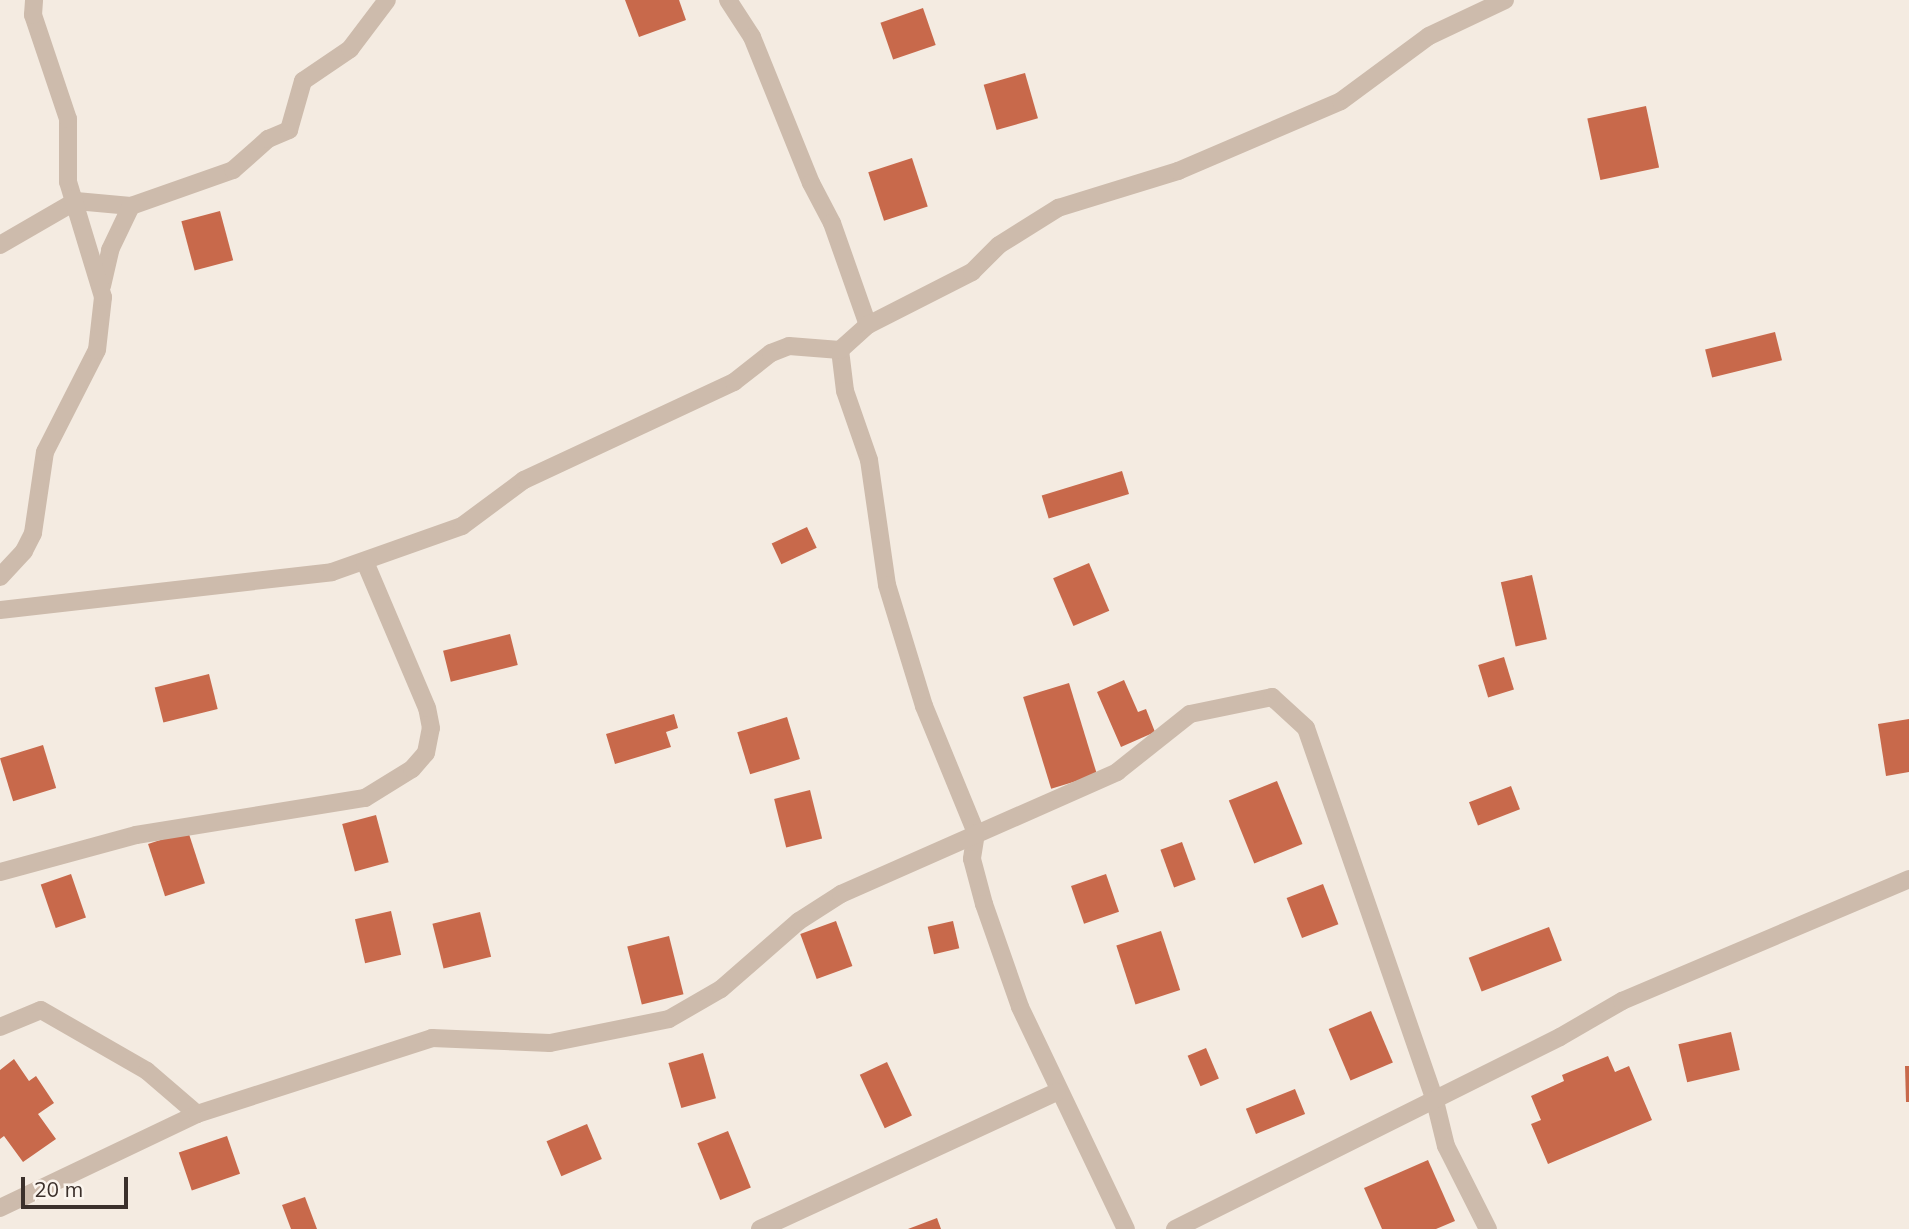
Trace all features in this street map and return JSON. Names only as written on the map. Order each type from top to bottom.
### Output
[{"type":"street","points":[[34,0],[33,15],[68,119],[68,182],[102,286]]},
{"type":"street","points":[[0,245],[76,201],[131,206],[233,170],[268,139],[289,130],[303,81],[350,49],[387,0]]},
{"type":"street","points":[[729,0],[752,37],[811,183],[832,223],[868,325]]},
{"type":"street","points":[[0,610],[220,588],[331,572],[462,526],[524,480],[734,383],[771,353],[789,346],[840,350],[868,325],[972,272],[999,244],[1058,208],[1144,183],[1267,136],[1341,102],[1429,36],[1505,0]]},
{"type":"street","points":[[0,577],[24,551],[33,533],[50,436],[97,349],[102,286],[110,250],[131,206]]},
{"type":"street","points":[[840,350],[845,391],[869,460],[887,585],[902,642],[976,833],[975,877],[1020,1007],[1057,1092],[1126,1229]]},
{"type":"street","points":[[0,872],[136,835],[365,798],[412,769],[426,753],[431,728],[427,708],[365,562]]},
{"type":"street","points":[[0,1208],[197,1114],[432,1038],[550,1043],[668,1019],[721,989],[799,921],[841,894],[1117,772],[1190,714],[1272,697],[1306,728],[1435,1101],[1446,1146],[1488,1229]]},
{"type":"street","points":[[1175,1229],[1435,1101],[1622,1001],[1909,879]]},
{"type":"street","points":[[0,1027],[41,1010],[147,1071],[197,1114]]},
{"type":"street","points":[[760,1229],[1057,1092]]},
{"type":"building","points":[[625,0],[679,0],[686,20],[639,37]]},
{"type":"building","points":[[923,8],[936,45],[893,60],[880,23]]},
{"type":"building","points":[[1025,73],[1038,118],[997,130],[984,85]]},
{"type":"building","points":[[1646,106],[1659,168],[1600,180],[1587,118]]},
{"type":"building","points":[[912,158],[928,207],[884,221],[868,172]]},
{"type":"building","points":[[220,211],[233,260],[195,271],[181,221]]},
{"type":"building","points":[[1775,332],[1782,360],[1712,378],[1705,349]]},
{"type":"building","points":[[1122,471],[1129,494],[1049,519],[1042,496]]},
{"type":"building","points":[[807,527],[817,548],[781,564],[772,543]]},
{"type":"building","points":[[1089,563],[1109,611],[1073,626],[1053,578]]},
{"type":"building","points":[[1532,575],[1547,639],[1516,647],[1501,582]]},
{"type":"building","points":[[510,634],[518,665],[451,682],[443,651]]},
{"type":"building","points":[[1504,657],[1514,690],[1488,697],[1478,665]]},
{"type":"building","points":[[209,674],[218,709],[163,722],[155,688]]},
{"type":"building","points":[[1124,680],[1138,712],[1146,709],[1155,732],[1121,747],[1097,692]]},
{"type":"building","points":[[1069,683],[1097,775],[1051,789],[1023,697]]},
{"type":"building","points":[[674,714],[678,728],[666,732],[671,747],[615,764],[606,734]]},
{"type":"building","points":[[787,717],[800,759],[750,774],[737,732]]},
{"type":"building","points":[[1909,719],[1909,772],[1886,776],[1878,724]]},
{"type":"building","points":[[43,745],[56,788],[13,801],[0,758]]},
{"type":"building","points":[[1277,781],[1302,844],[1254,864],[1229,800]]},
{"type":"building","points":[[1511,786],[1520,809],[1478,825],[1469,802]]},
{"type":"building","points":[[810,790],[822,839],[786,847],[774,799]]},
{"type":"building","points":[[376,815],[389,862],[355,871],[342,824]]},
{"type":"building","points":[[188,831],[205,883],[165,896],[148,844]]},
{"type":"building","points":[[1182,842],[1196,880],[1174,887],[1160,850]]},
{"type":"building","points":[[71,874],[86,917],[56,928],[41,884]]},
{"type":"building","points":[[1106,874],[1119,912],[1084,924],[1071,886]]},
{"type":"building","points":[[1323,884],[1338,924],[1302,938],[1287,898]]},
{"type":"building","points":[[391,911],[401,955],[365,963],[355,919]]},
{"type":"building","points":[[480,912],[491,957],[444,968],[432,924]]},
{"type":"building","points":[[836,921],[852,966],[817,979],[800,934]]},
{"type":"building","points":[[953,921],[959,948],[934,954],[928,927]]},
{"type":"building","points":[[1549,927],[1562,961],[1482,991],[1469,958]]},
{"type":"building","points":[[1161,931],[1180,990],[1135,1004],[1116,946]]},
{"type":"building","points":[[669,936],[684,994],[642,1005],[627,946]]},
{"type":"building","points":[[1371,1011],[1393,1063],[1351,1081],[1329,1029]]},
{"type":"building","points":[[1731,1032],[1740,1070],[1687,1082],[1678,1044]]},
{"type":"building","points":[[1206,1048],[1219,1078],[1200,1086],[1188,1056]]},
{"type":"building","points":[[703,1053],[716,1098],[681,1108],[668,1063]]},
{"type":"building","points":[[1608,1056],[1615,1072],[1629,1066],[1652,1120],[1548,1164],[1531,1124],[1541,1120],[1531,1096],[1564,1081],[1562,1075]]},
{"type":"building","points":[[14,1059],[29,1081],[36,1076],[54,1103],[38,1114],[56,1139],[23,1162],[4,1136],[0,1139],[0,1070]]},
{"type":"building","points":[[887,1062],[912,1115],[885,1128],[860,1075]]},
{"type":"building","points":[[1905,1066],[1909,1066],[1909,1102],[1906,1102]]},
{"type":"building","points":[[1295,1089],[1305,1114],[1256,1134],[1246,1109]]},
{"type":"building","points":[[587,1124],[602,1159],[561,1176],[546,1141]]},
{"type":"building","points":[[728,1131],[751,1188],[720,1200],[697,1143]]},
{"type":"building","points":[[227,1136],[240,1174],[192,1190],[179,1153]]},
{"type":"building","points":[[1428,1160],[1455,1221],[1436,1229],[1382,1229],[1364,1188]]},
{"type":"building","points":[[305,1197],[317,1229],[291,1229],[282,1205]]},
{"type":"building","points":[[937,1218],[941,1229],[908,1229]]}]
